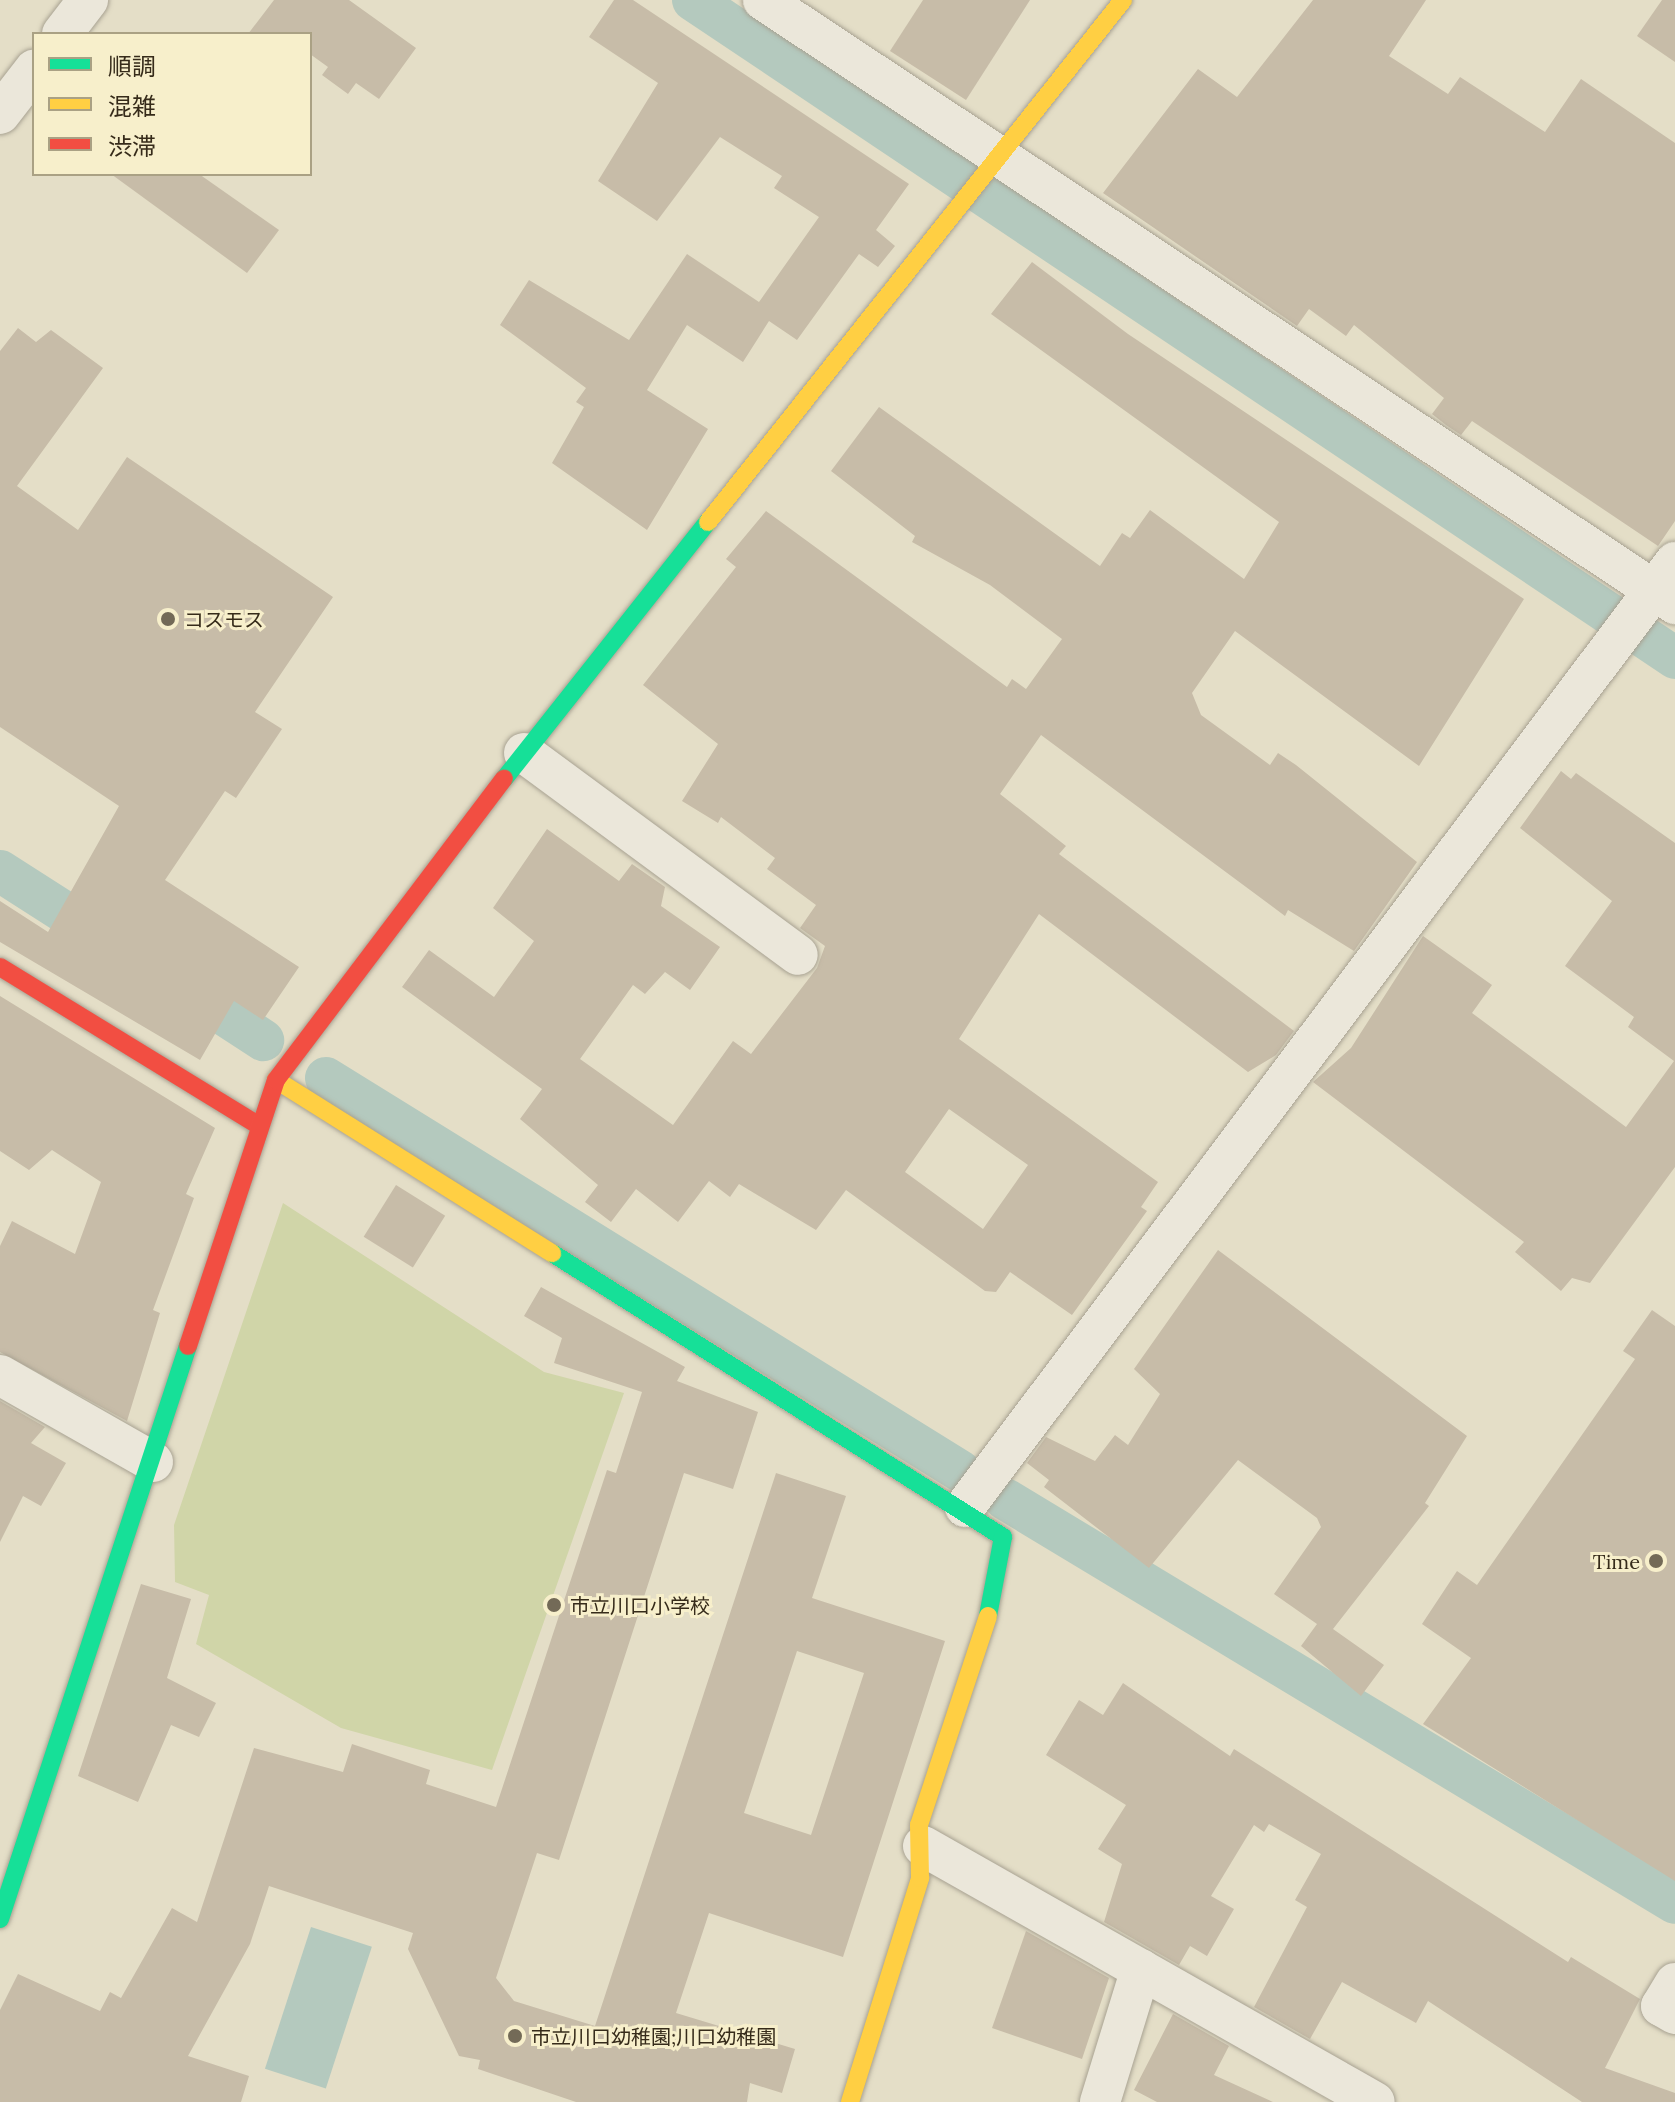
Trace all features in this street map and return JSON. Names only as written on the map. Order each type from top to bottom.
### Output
[{"type":"street","points":[[64,32],[88,0]]},
{"type":"street","points":[[763,0],[992,164],[1652,600],[965,1507]]},
{"type":"street","points":[[0,1919],[153,1462],[276,1080],[524,753],[1123,0]]},
{"type":"street","points":[[0,114],[32,73]]},
{"type":"street","points":[[524,753],[798,955]]},
{"type":"street","points":[[0,967],[259,1126]]},
{"type":"street","points":[[276,1080],[965,1507],[1003,1537],[1006,1551],[919,1825],[923,1846],[920,1878],[850,2102]]},
{"type":"street","points":[[0,1375],[153,1462]]},
{"type":"street","points":[[923,1846],[1375,2102]]},
{"type":"street","points":[[1100,2102],[1141,1969]]},
{"type":"street","points":[[1675,1983],[1661,2006],[1675,2014]]},
{"type":"green space","points":[[283,1203],[544,1372],[624,1393],[492,1770],[341,1728],[196,1644],[209,1595],[175,1582],[174,1525]]},
{"type":"shaded area","points":[[311,1927],[372,1947],[326,2088],[265,2069]]},
{"type":"building","points":[[274,0],[349,0],[416,48],[379,99],[356,83],[348,94],[322,75],[328,67],[312,55],[312,32],[250,32]]},
{"type":"building","points":[[614,0],[633,0],[909,184],[876,230],[895,246],[878,267],[859,254],[797,340],[769,321],[743,362],[687,325],[647,390],[708,429],[647,530],[552,463],[584,407],[576,402],[586,388],[500,325],[529,280],[629,340],[687,254],[759,302],[819,217],[774,188],[782,176],[720,137],[657,221],[598,181],[658,83],[589,37]]},
{"type":"building","points":[[923,0],[1030,0],[966,100],[890,51]]},
{"type":"building","points":[[1313,0],[1426,0],[1389,56],[1448,94],[1460,77],[1545,132],[1581,79],[1675,143],[1675,521],[1658,546],[1472,421],[1461,435],[1446,425],[1432,414],[1444,398],[1354,325],[1346,336],[1309,309],[1297,326],[1103,193],[1198,69],[1237,97]]},
{"type":"building","points":[[1662,0],[1675,0],[1675,62],[1637,36]]},
{"type":"building","points":[[114,176],[202,176],[279,230],[247,273]]},
{"type":"building","points":[[1032,262],[1128,334],[1524,599],[1419,766],[1235,631],[1192,693],[1201,715],[1270,765],[1278,753],[1296,765],[1417,862],[1354,951],[1288,910],[1285,916],[1041,735],[1000,794],[1066,846],[1059,854],[1294,1031],[1276,1055],[1248,1072],[1039,914],[959,1039],[1158,1182],[1141,1207],[1147,1211],[1072,1315],[1010,1272],[996,1292],[985,1291],[846,1190],[816,1230],[739,1184],[730,1197],[709,1181],[678,1222],[636,1189],[611,1222],[585,1202],[598,1185],[520,1119],[542,1089],[402,987],[429,950],[494,997],[534,941],[493,908],[547,829],[619,881],[632,864],[665,887],[661,906],[720,947],[690,990],[665,972],[645,994],[633,985],[580,1059],[673,1125],[733,1041],[751,1054],[817,968],[825,946],[800,928],[816,905],[767,869],[775,858],[721,817],[718,823],[682,801],[718,744],[643,685],[736,567],[726,559],[766,511],[1007,687],[1012,679],[1026,689],[1062,639],[990,585],[912,542],[915,536],[831,471],[879,407],[1100,566],[1122,533],[1130,538],[1150,510],[1244,579],[1279,522],[991,314]],"holes":[[[949,1109],[1028,1165],[983,1229],[905,1172]]]},
{"type":"building","points":[[18,328],[36,342],[51,330],[103,368],[17,486],[78,530],[127,457],[333,597],[255,712],[282,729],[236,798],[225,791],[165,880],[299,967],[263,1020],[234,1001],[200,1060],[0,942],[0,901],[48,932],[119,806],[0,727],[0,351]]},
{"type":"building","points":[[1561,771],[1571,779],[1576,773],[1675,843],[1675,1167],[1590,1283],[1572,1278],[1561,1291],[1515,1252],[1524,1242],[1313,1082],[1351,1048],[1423,936],[1492,985],[1472,1013],[1626,1127],[1674,1061],[1628,1027],[1634,1017],[1565,966],[1612,901],[1520,828]]},
{"type":"building","points":[[0,996],[215,1128],[186,1194],[194,1198],[153,1310],[160,1313],[127,1421],[0,1352],[0,1246],[12,1221],[75,1254],[101,1182],[52,1150],[29,1170],[0,1151]]},
{"type":"building","points":[[396,1185],[445,1216],[413,1267],[364,1237]]},
{"type":"building","points":[[1218,1250],[1467,1436],[1425,1503],[1429,1506],[1333,1629],[1384,1665],[1361,1696],[1301,1646],[1317,1624],[1274,1594],[1321,1527],[1317,1518],[1238,1460],[1149,1568],[1044,1487],[1049,1480],[1027,1463],[1046,1437],[1095,1461],[1115,1435],[1128,1445],[1160,1394],[1134,1369]]},
{"type":"building","points":[[541,1287],[685,1367],[677,1381],[758,1412],[733,1489],[684,1473],[559,1860],[537,1853],[496,1978],[514,2001],[595,2026],[776,1473],[846,1496],[812,1598],[945,1641],[843,1957],[709,1913],[676,2013],[795,2049],[782,2093],[750,2083],[747,2102],[576,2102],[478,2069],[480,2060],[459,2056],[408,1949],[413,1933],[269,1886],[250,1944],[188,2056],[249,2076],[241,2102],[0,2102],[0,2010],[18,1974],[100,2011],[110,1992],[121,1998],[172,1908],[197,1922],[254,1748],[343,1772],[352,1744],[430,1770],[426,1784],[496,1807],[607,1470],[616,1473],[642,1392],[554,1363],[562,1338],[524,1316]],"holes":[[[797,1651],[864,1673],[811,1835],[744,1813]]]},
{"type":"building","points":[[1652,1310],[1675,1326],[1675,1881],[1423,1724],[1471,1658],[1422,1624],[1457,1571],[1477,1585],[1635,1359],[1623,1351]]},
{"type":"building","points":[[0,1401],[45,1427],[31,1443],[66,1463],[41,1506],[23,1496],[0,1542]]},
{"type":"building","points":[[141,1584],[191,1599],[167,1678],[216,1703],[199,1737],[171,1725],[138,1802],[78,1776]]},
{"type":"building","points":[[1123,1683],[1230,1756],[1234,1749],[1568,1962],[1571,1957],[1640,1999],[1605,2068],[1675,2093],[1675,2102],[1582,2102],[1428,2001],[1416,2023],[1342,1982],[1310,2039],[1254,2007],[1307,1907],[1295,1900],[1321,1854],[1269,1824],[1264,1832],[1254,1825],[1211,1896],[1234,1909],[1207,1956],[1190,1946],[1179,1965],[1104,1922],[1122,1864],[1098,1849],[1126,1805],[1046,1755],[1079,1700],[1103,1715]]},
{"type":"building","points":[[1026,1931],[1109,1978],[1082,2059],[992,2028]]},
{"type":"building","points":[[1173,2014],[1229,2046],[1214,2075],[1273,2102],[1157,2102],[1134,2090]]},
{"type":"waterway","points":[[693,0],[1675,658]]},
{"type":"waterway","points":[[0,871],[108,940]]},
{"type":"waterway","points":[[177,984],[263,1040]]},
{"type":"waterway","points":[[326,1078],[960,1471]]},
{"type":"waterway","points":[[1005,1499],[1675,1903]]},
{"type":"traffic: fast","points":[[504,779],[708,522]]},
{"type":"traffic: fast","points":[[552,1253],[1003,1537],[988,1616]]},
{"type":"traffic: fast","points":[[0,1919],[188,1346]]},
{"type":"traffic: slow","points":[[708,522],[1123,0]]},
{"type":"traffic: slow","points":[[276,1080],[552,1253]]},
{"type":"traffic: slow","points":[[850,2102],[920,1878],[919,1825],[988,1616]]},
{"type":"traffic: jam","points":[[188,1346],[276,1080],[504,779]]},
{"type":"traffic: jam","points":[[0,967],[259,1126]]},
{"type":"place","name":"コスモス","points":[[168,619]]},
{"type":"place","name":"Time","points":[[1656,1561]]},
{"type":"place","name":"市立川口小学校","points":[[554,1605]]},
{"type":"place","name":"市立川口幼稚園;川口幼稚園","points":[[515,2036]]}]
